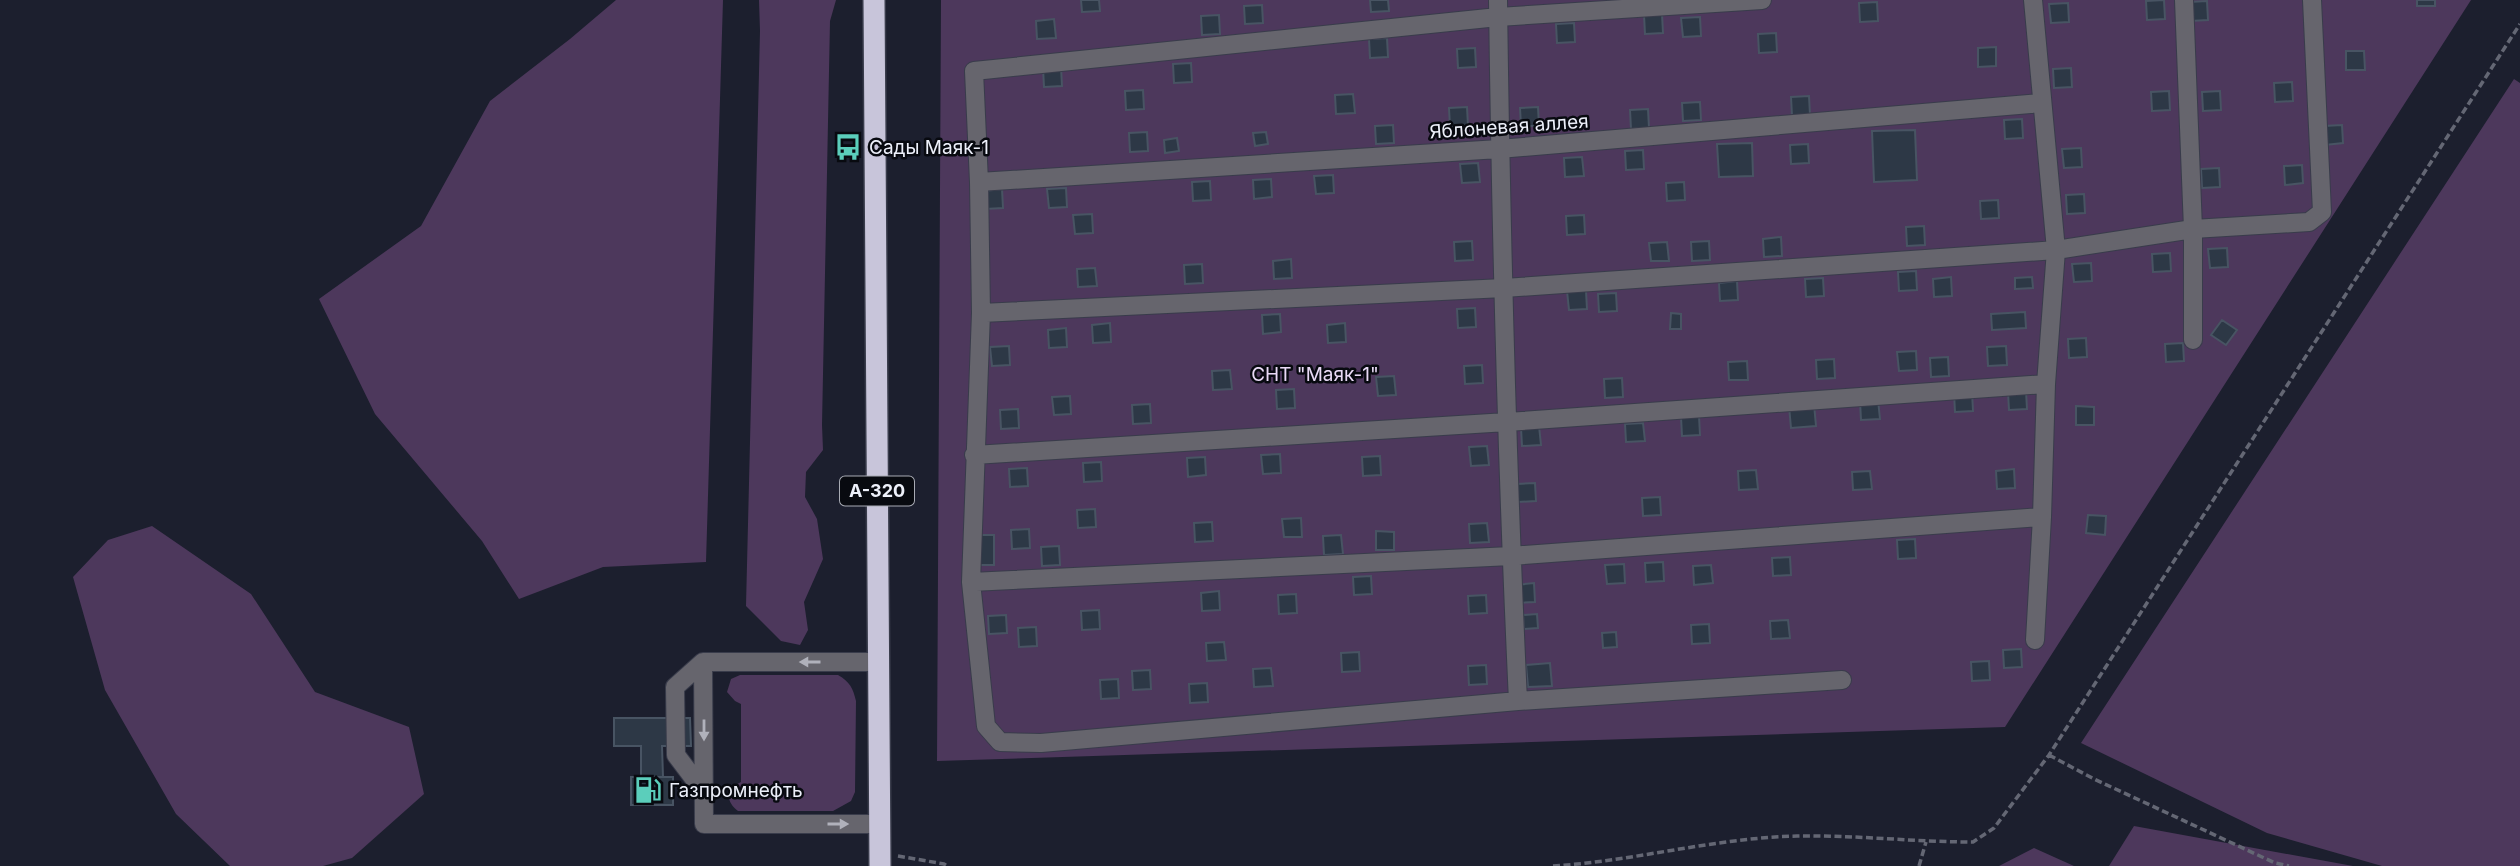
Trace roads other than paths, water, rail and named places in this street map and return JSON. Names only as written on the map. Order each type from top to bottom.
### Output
[{"type":"highway","name":"А-320","points":[[874,0],[879,860]]},
{"type":"lane","points":[[1762,0],[1498,8],[974,71],[981,313],[971,582],[986,726],[1000,742],[1041,743],[1518,701],[1842,680]]},
{"type":"lane","points":[[2033,0],[2056,250],[2046,384],[2035,640]]},
{"type":"lane","points":[[2184,0],[2193,229],[2193,340]]},
{"type":"lane","points":[[981,313],[1504,288],[2056,250],[2193,229],[2309,222],[2322,212],[2312,0]]},
{"type":"lane","points":[[1498,8],[1499,149],[1518,701]]},
{"type":"lane","name":"Яблоневая аллея","points":[[979,182],[1499,149],[2041,103]]},
{"type":"lane","points":[[974,455],[1507,422],[2046,384]]},
{"type":"lane","points":[[971,582],[1511,556],[2042,517]]},
{"type":"lane","points":[[704,792],[676,755],[675,687],[703,662],[878,662]]},
{"type":"lane","points":[[703,662],[704,824],[879,824]]},
{"type":"place","name":"Сады Маяк-1","points":[[848,147]]},
{"type":"place","name":"Газпромнефть","points":[[648,790]]},
{"type":"park label","name":"СНТ \"Маяк-1\"","points":[[1315,374]]}]
